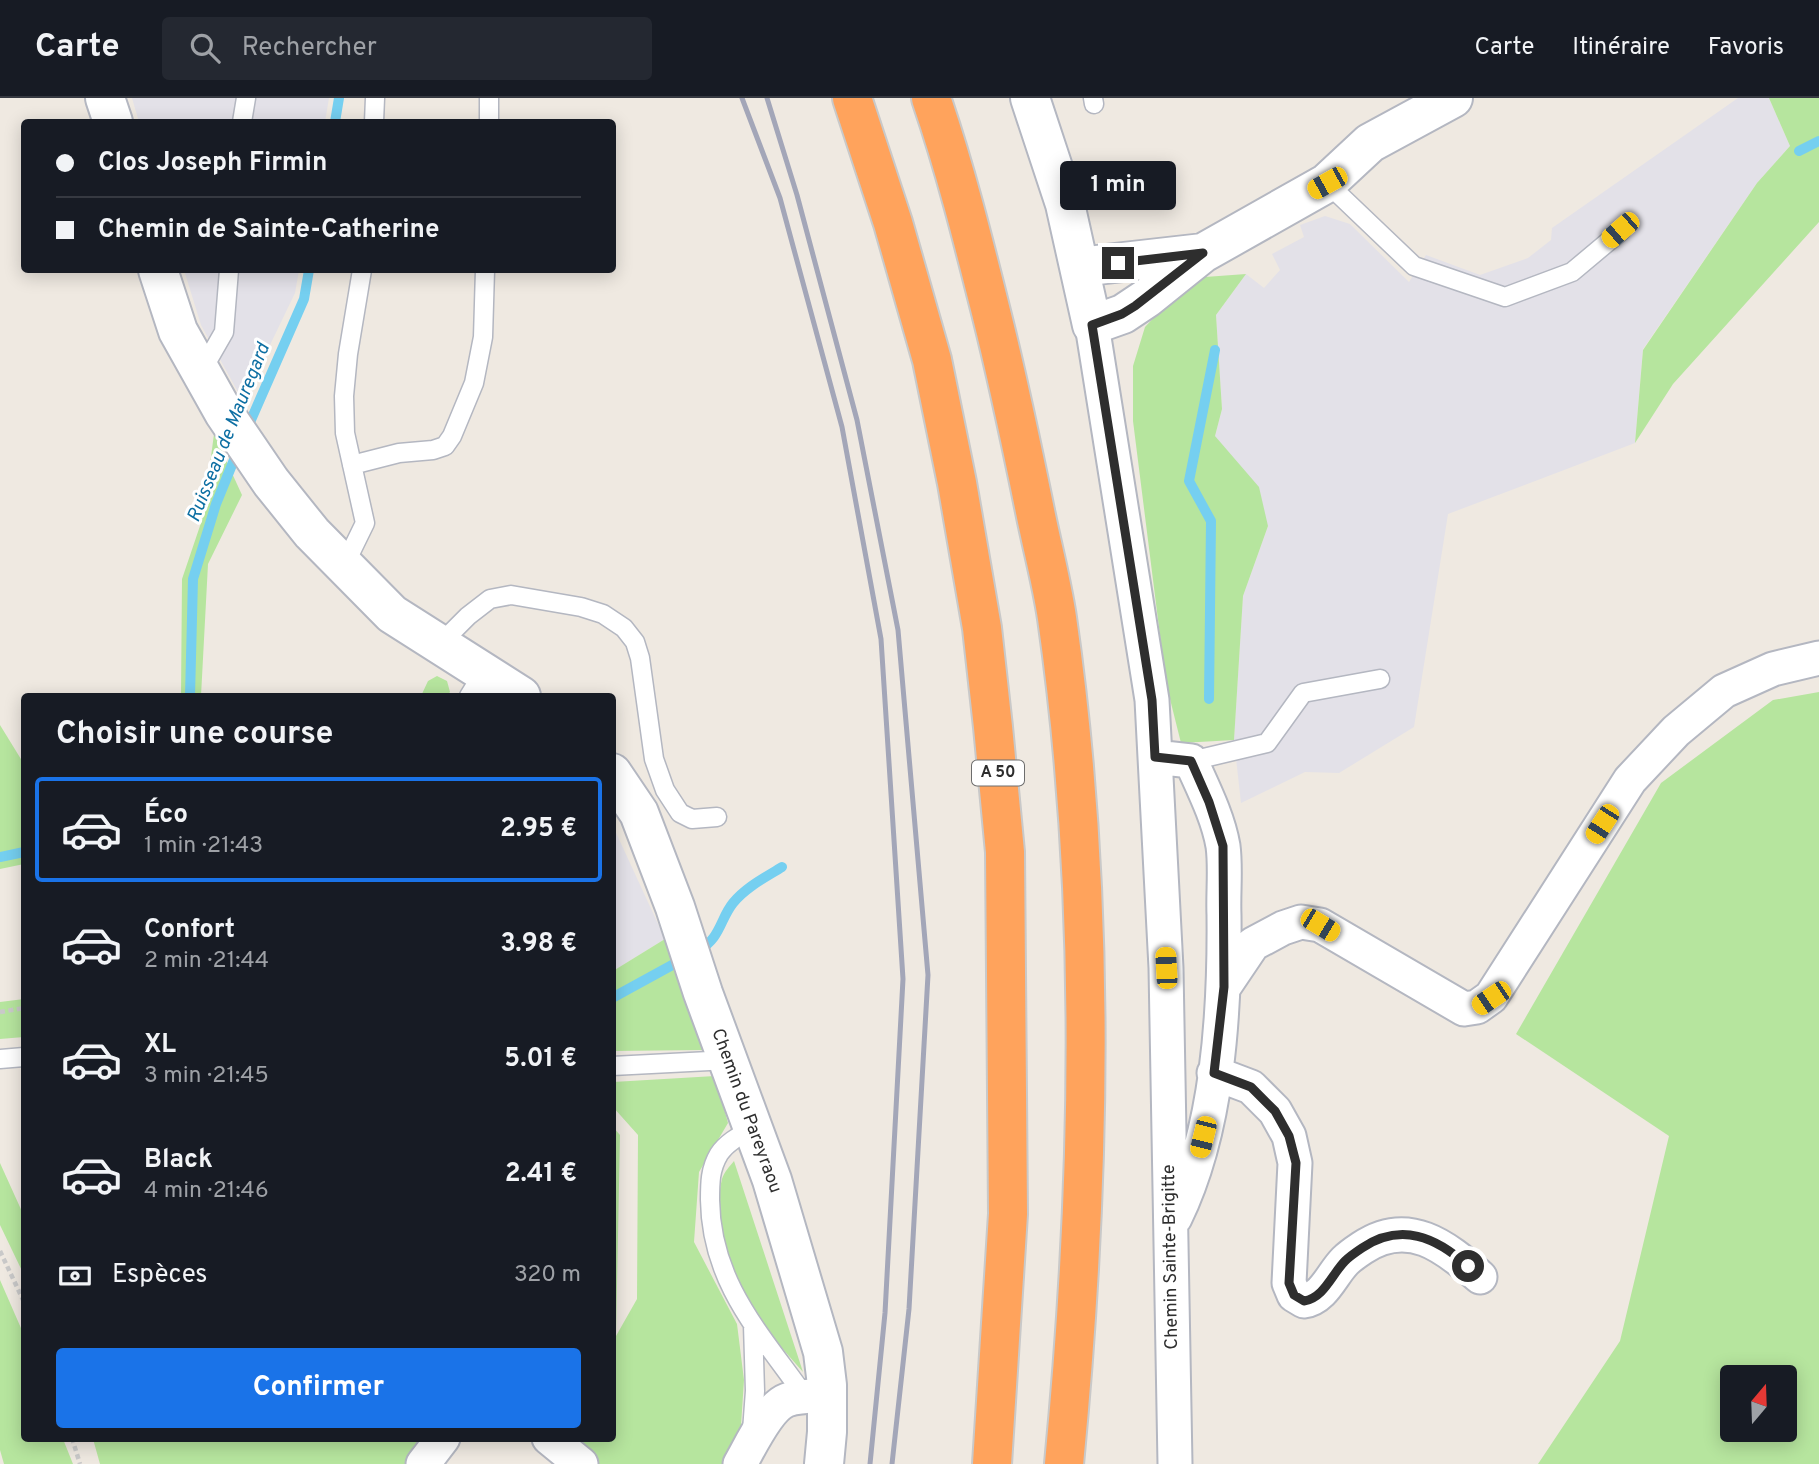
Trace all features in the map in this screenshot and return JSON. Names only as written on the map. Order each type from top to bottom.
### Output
[{"type":"highway","name":"A 50","points":[[852,98],[893,223],[933,360],[980,615],[993,727],[1005,852],[1009,1214],[992,1464]]},
{"type":"highway","points":[[931,98],[953,162],[1010,388],[1056,614],[1071,730],[1080,861],[1086,1028],[1083,1215],[1065,1464]]},
{"type":"street","points":[[105,98],[112,119]]},
{"type":"street","name":"Chemin Sainte-Brigitte","points":[[1030,98],[1065,204],[1082,271],[1152,700],[1166,968],[1175,1464]]},
{"type":"street","points":[[1092,325],[1130,309],[1203,253],[1327,183],[1370,143],[1453,98]]},
{"type":"street","points":[[1082,271],[1097,265],[1203,253]]},
{"type":"street","points":[[159,273],[178,331],[224,413],[271,482],[312,533],[392,614],[440,644],[476,684],[510,693]]},
{"type":"street","points":[[1224,987],[1253,944],[1301,922],[1320,925],[1464,1009],[1477,1007],[1491,998],[1630,780],[1676,731],[1724,691],[1773,669],[1819,658]]},
{"type":"street","points":[[1155,757],[1191,761],[1209,802],[1223,846],[1224,987],[1209,1113],[1190,1187],[1170,1226]]},
{"type":"street","name":"Chemin du Pareyraou","points":[[616,779],[639,813],[772,1180],[822,1352],[816,1396],[827,1432],[824,1464]]},
{"type":"street","points":[[1214,1073],[1251,1087],[1275,1111],[1289,1136],[1296,1163],[1289,1283],[1294,1295],[1304,1301],[1312,1300],[1320,1294],[1346,1259],[1375,1240],[1399,1233],[1429,1240],[1456,1255],[1480,1277]]},
{"type":"street","points":[[746,1455],[773,1411],[785,1400],[816,1396]]},
{"type":"street","points":[[423,1464],[440,1442]]},
{"type":"street","points":[[555,1442],[581,1464]]},
{"type":"lane","points":[[242,119],[246,98]]},
{"type":"lane","points":[[374,119],[375,98]]},
{"type":"lane","points":[[489,98],[489,119]]},
{"type":"lane","points":[[1327,183],[1414,266],[1506,297],[1572,272],[1620,230]]},
{"type":"lane","points":[[201,372],[224,332],[229,273]]},
{"type":"lane","points":[[344,566],[365,523],[345,432],[344,397],[362,273]]},
{"type":"lane","points":[[352,465],[399,453],[433,450],[445,446],[452,436],[474,383],[483,337],[485,273]]},
{"type":"lane","points":[[440,644],[490,599],[511,595],[581,607],[603,614],[624,628],[635,642],[640,659],[654,759],[665,790],[680,813],[692,819],[717,817]]},
{"type":"lane","points":[[1191,761],[1267,743],[1303,693],[1380,679]]},
{"type":"lane","points":[[0,1059],[21,1057]]},
{"type":"lane","points":[[616,1066],[729,1060]]},
{"type":"lane","points":[[753,1128],[734,1139],[720,1153],[710,1176],[710,1216],[723,1272],[742,1310],[753,1325],[816,1396]]},
{"type":"lane","points":[[746,1455],[755,1391],[753,1325]]},
{"type":"path","points":[[0,1012],[21,1008]]},
{"type":"path","points":[[0,1251],[21,1296]]},
{"type":"path","points":[[73,1442],[80,1464]]},
{"type":"shaded area","points":[[132,98],[329,98],[326,119],[138,119]]},
{"type":"shaded area","points":[[1738,98],[1769,98],[1790,146],[1757,183],[1643,349],[1635,443],[1448,514],[1414,727],[1339,773],[1305,772],[1241,803],[1234,740],[1243,596],[1268,526],[1215,436],[1222,409],[1216,315],[1246,274],[1264,288],[1280,270],[1272,254],[1304,237],[1300,225],[1325,216],[1350,224],[1409,282],[1426,255],[1480,275],[1528,258],[1551,240],[1552,228]]},
{"type":"shaded area","points":[[185,273],[298,273],[295,293],[243,401],[201,325]]},
{"type":"shaded area","points":[[616,833],[665,939],[616,969]]},
{"type":"green space","points":[[1769,98],[1819,98],[1819,222],[1673,384],[1635,443],[1643,350],[1757,183],[1790,146]]},
{"type":"green space","points":[[1246,274],[1216,315],[1222,409],[1215,436],[1259,487],[1268,526],[1243,596],[1234,740],[1181,743],[1166,683],[1133,421],[1133,366],[1145,327],[1174,296],[1205,277]]},
{"type":"green space","points":[[214,434],[242,495],[208,564],[201,693],[181,693],[182,579],[203,517]]},
{"type":"green space","points":[[437,676],[447,681],[450,692],[422,693],[428,681]]},
{"type":"green space","points":[[1819,692],[1819,1464],[1538,1464],[1620,1341],[1669,1136],[1516,1034],[1661,783],[1773,700]]},
{"type":"green space","points":[[0,725],[21,759],[21,865],[0,869]]},
{"type":"green space","points":[[665,939],[703,1050],[616,1051],[616,969]]},
{"type":"green space","points":[[21,999],[21,1037],[0,1039],[0,1002]]},
{"type":"green space","points":[[715,1076],[728,1123],[699,1172],[694,1242],[737,1324],[744,1380],[740,1441],[727,1464],[593,1464],[564,1442],[616,1442],[616,1336],[637,1299],[638,1135],[616,1110],[616,1082]]},
{"type":"green space","points":[[616,1130],[620,1135],[616,1336]]},
{"type":"green space","points":[[734,1161],[803,1372],[752,1309],[730,1263],[719,1211],[723,1176]]},
{"type":"green space","points":[[0,1163],[21,1209],[21,1269],[0,1225]]},
{"type":"green space","points":[[0,1280],[21,1328],[21,1442],[64,1442],[73,1464],[4,1464],[0,1450]]},
{"type":"green space","points":[[94,1442],[431,1442],[412,1464],[100,1464]]},
{"type":"waterway","name":"Ruisseau de Mauregard","points":[[336,119],[339,98]]},
{"type":"waterway","points":[[1799,151],[1819,141]]},
{"type":"waterway","name":"Ruisseau de Mauregard","points":[[247,429],[304,299],[308,273]]},
{"type":"waterway","points":[[1209,699],[1211,521],[1189,481],[1215,350]]},
{"type":"waterway","name":"Ruisseau de Mauregard","points":[[190,693],[193,579],[216,504],[238,450]]},
{"type":"waterway","name":"Ruisseau de Mauregard","points":[[0,857],[21,853]]},
{"type":"waterway","points":[[698,951],[711,940],[738,897],[782,867]]},
{"type":"waterway","points":[[616,996],[685,958]]},
{"type":"railway","points":[[742,98],[780,198],[842,427],[881,639],[903,979],[885,1313],[870,1464]]},
{"type":"railway","points":[[767,98],[797,195],[857,420],[898,630],[928,975],[909,1309],[892,1464]]},
{"type":"route","points":[[1118,263],[1203,253],[1135,306],[1092,325],[1152,700],[1155,757],[1191,761],[1209,802],[1223,846],[1224,987],[1214,1073],[1251,1087],[1275,1111],[1289,1136],[1296,1163],[1289,1283],[1294,1295],[1304,1301],[1312,1300],[1320,1294],[1346,1259],[1375,1240],[1399,1233],[1429,1240],[1456,1255],[1468,1266]]}]
